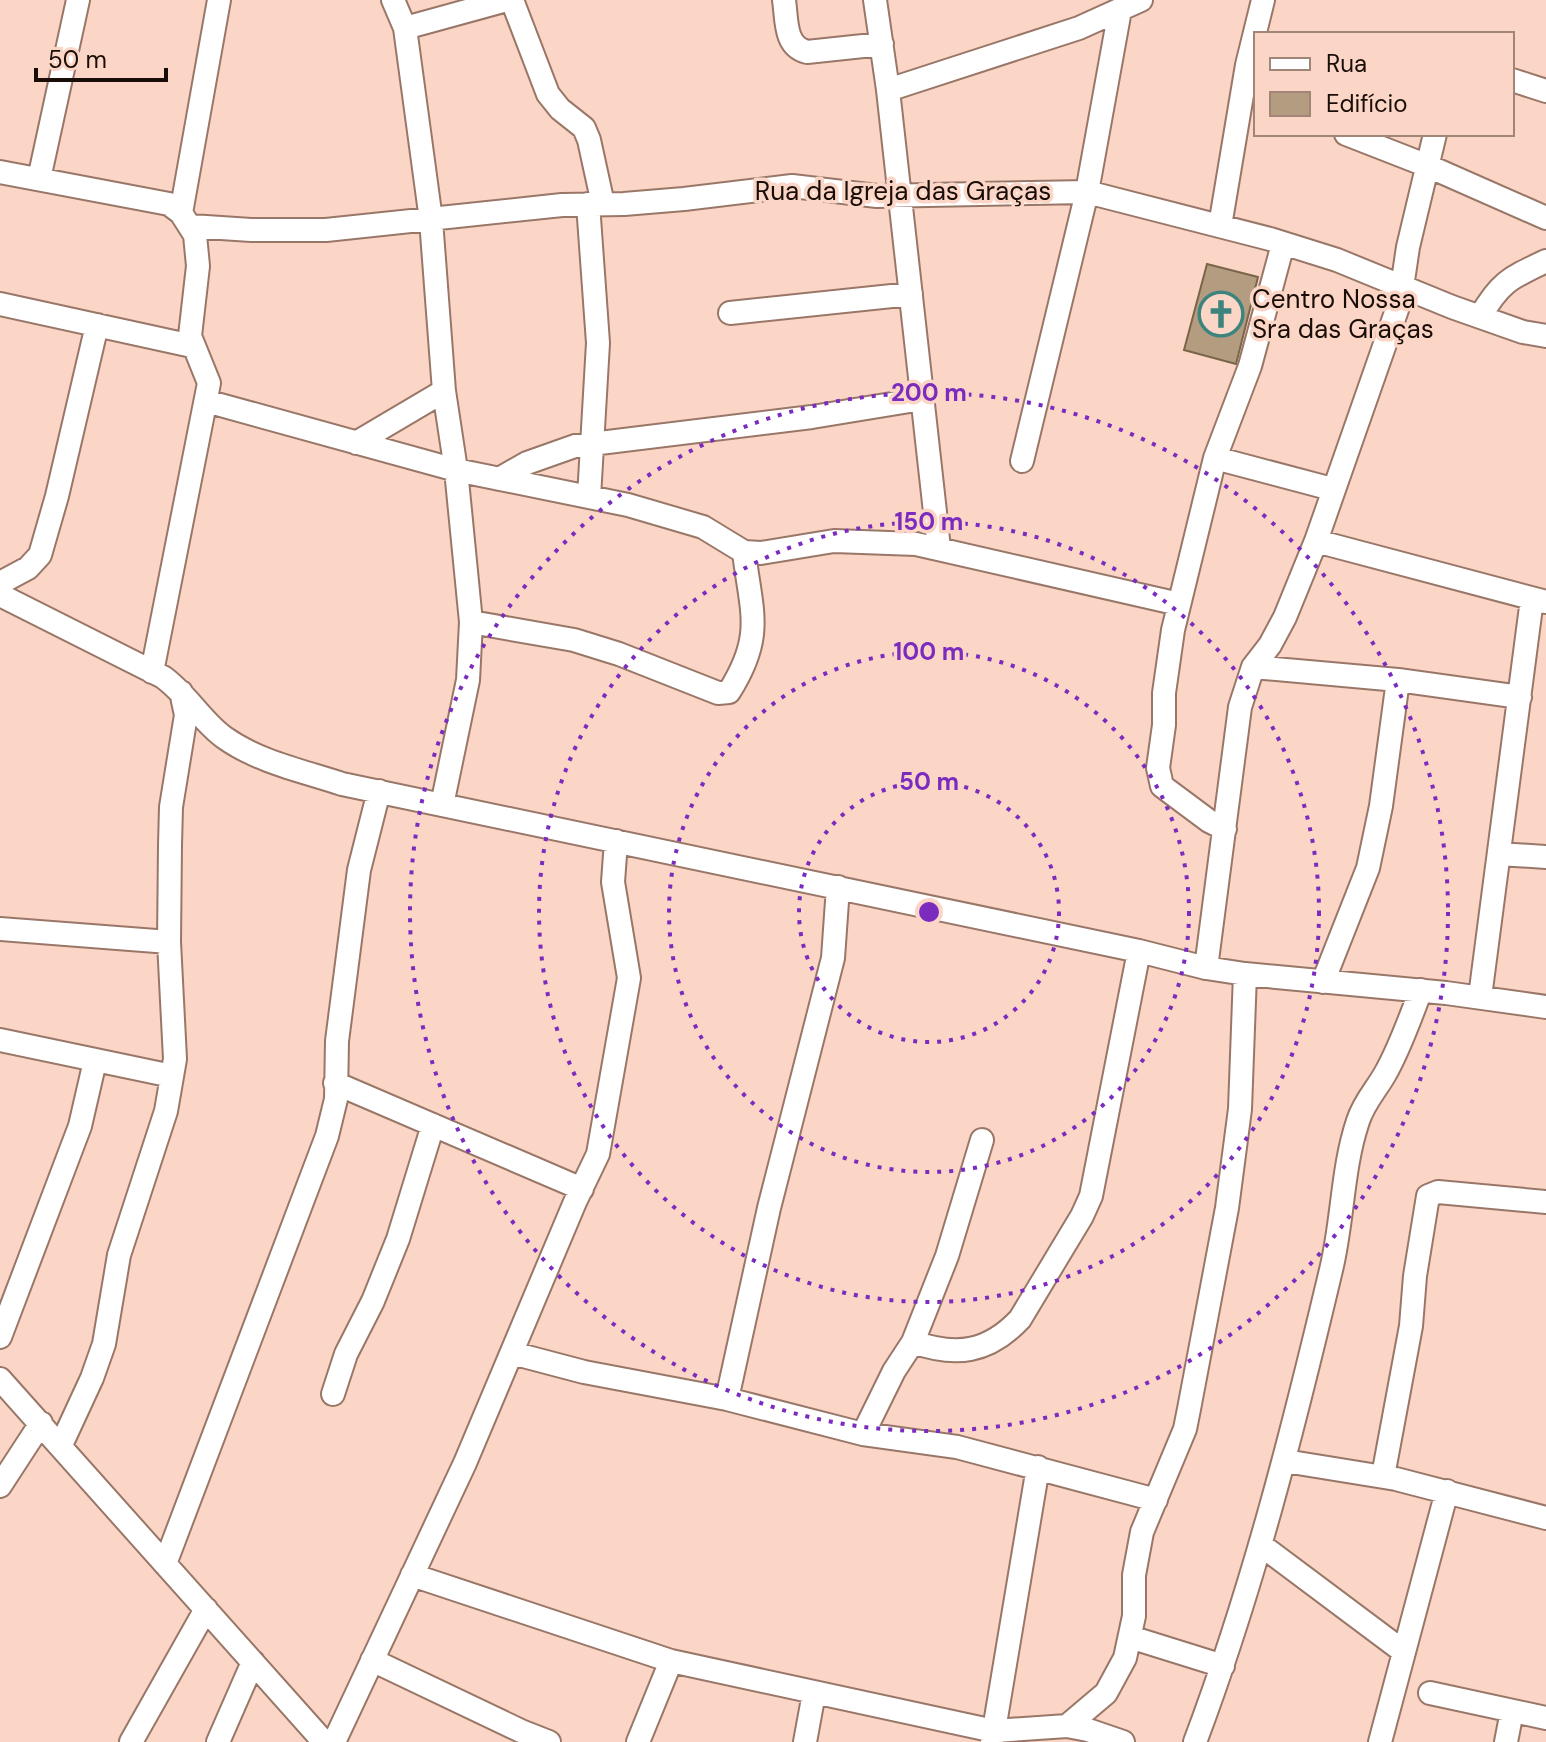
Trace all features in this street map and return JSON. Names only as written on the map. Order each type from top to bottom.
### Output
[{"type":"street","points":[[39,179],[78,0]]},
{"type":"street","points":[[152,672],[209,383],[190,336],[198,253],[186,220],[219,0]]},
{"type":"street","points":[[393,0],[405,28],[431,220],[444,391],[456,470],[471,622],[468,680],[442,805]]},
{"type":"street","points":[[405,28],[510,0],[548,94],[560,109],[584,128],[589,140],[596,204],[598,343],[589,497]]},
{"type":"street","points":[[784,0],[790,40],[797,49],[807,52],[882,44]]},
{"type":"street","points":[[875,0],[888,90],[939,548]]},
{"type":"street","points":[[888,90],[1079,28],[1141,0]]},
{"type":"street","points":[[1258,32],[1263,0]]},
{"type":"street","points":[[1022,461],[1087,192],[1120,10]]},
{"type":"street","points":[[1220,226],[1254,62]]},
{"type":"street","points":[[1514,81],[1546,91]]},
{"type":"street","points":[[1351,136],[1546,218]]},
{"type":"street","points":[[1206,968],[1240,707],[1253,667],[1270,645],[1285,617],[1316,541],[1400,301],[1408,247],[1435,136]]},
{"type":"street","name":"Rua da Igreja das Graças","points":[[0,172],[169,204],[186,220],[291,231],[431,220],[562,205],[684,199],[792,186],[877,196],[1087,192],[1337,260],[1480,317],[1523,332],[1546,336]]},
{"type":"street","points":[[1225,829],[1209,821],[1162,786],[1159,776],[1164,693],[1173,630],[1215,458],[1250,366],[1283,244]]},
{"type":"street","points":[[1480,317],[1505,281],[1546,261]]},
{"type":"street","points":[[730,313],[911,294]]},
{"type":"street","points":[[0,304],[192,346]]},
{"type":"street","points":[[0,583],[28,568],[40,555],[97,325]]},
{"type":"street","points":[[356,443],[444,391]]},
{"type":"street","points":[[499,479],[554,452],[593,444],[812,417],[922,399]]},
{"type":"street","points":[[206,401],[456,470],[628,505],[703,527],[744,552],[761,553],[834,541],[916,544],[1179,604]]},
{"type":"street","points":[[1215,458],[1332,489]]},
{"type":"street","points":[[1316,541],[1539,601],[1520,697],[1480,997]]},
{"type":"street","points":[[471,622],[574,640],[619,654],[718,693],[729,692],[753,644],[752,609],[744,552]]},
{"type":"street","points":[[0,595],[152,672],[181,691],[225,738],[269,761],[342,784],[1139,951],[1206,968],[1421,990],[1546,1007]]},
{"type":"street","points":[[1253,667],[1398,680],[1520,697]]},
{"type":"street","points":[[1323,982],[1368,868],[1381,806],[1398,680]]},
{"type":"street","points":[[61,1445],[104,1344],[119,1255],[166,1111],[175,1059],[169,942],[171,807],[186,715],[181,691]]},
{"type":"street","points":[[165,1564],[327,1136],[336,1099],[337,1041],[359,870],[379,791]]},
{"type":"street","points":[[334,1742],[512,1353],[598,1154],[629,978],[613,882],[616,841]]},
{"type":"street","points":[[1499,854],[1546,857]]},
{"type":"street","points":[[727,1399],[769,1208],[833,958],[838,887]]},
{"type":"street","points":[[0,929],[169,942]]},
{"type":"street","points":[[913,1342],[956,1351],[977,1348],[1006,1333],[1020,1319],[1082,1216],[1091,1196],[1139,951]]},
{"type":"street","points":[[1067,1726],[1106,1693],[1125,1658],[1134,1616],[1134,1575],[1138,1549],[1187,1419],[1227,1208],[1240,1109],[1245,974]]},
{"type":"street","points":[[1195,1742],[1223,1666],[1285,1461],[1337,1244],[1358,1121],[1370,1093],[1384,1076],[1421,990]]},
{"type":"street","points":[[0,1040],[172,1076]]},
{"type":"street","points":[[0,1337],[80,1126],[95,1061]]},
{"type":"street","points":[[335,1083],[582,1189]]},
{"type":"street","points":[[333,1394],[346,1354],[373,1301],[398,1239],[433,1125]]},
{"type":"street","points":[[863,1434],[894,1371],[913,1342],[947,1256],[982,1140]]},
{"type":"street","points":[[1383,1476],[1411,1326],[1415,1276],[1428,1196],[1438,1192],[1546,1202]]},
{"type":"street","points":[[512,1353],[584,1372],[727,1399],[863,1434],[957,1447],[1156,1500]]},
{"type":"street","points":[[0,1379],[324,1742]]},
{"type":"street","points":[[0,1486],[41,1423]]},
{"type":"street","points":[[1285,1461],[1383,1476],[1546,1518]]},
{"type":"street","points":[[993,1737],[1038,1467]]},
{"type":"street","points":[[1380,1742],[1447,1491]]},
{"type":"street","points":[[1261,1545],[1404,1652]]},
{"type":"street","points":[[412,1575],[671,1661],[993,1737],[1067,1726],[1123,1742]]},
{"type":"street","points":[[131,1742],[206,1609]]},
{"type":"street","points":[[1130,1637],[1223,1666]]},
{"type":"street","points":[[372,1660],[549,1742]]},
{"type":"street","points":[[638,1742],[671,1661]]},
{"type":"street","points":[[218,1742],[253,1662]]},
{"type":"street","points":[[805,1742],[814,1693]]},
{"type":"street","points":[[1430,1693],[1546,1718]]},
{"type":"street","points":[[1506,1742],[1512,1711]]},
{"type":"building","name":"Centro Nossa Sra das Graças","points":[[1207,264],[1258,277],[1236,364],[1184,350]]},
{"type":"place","name":"Centro Nossa Sra das Graças","points":[[1221,314]]}]
